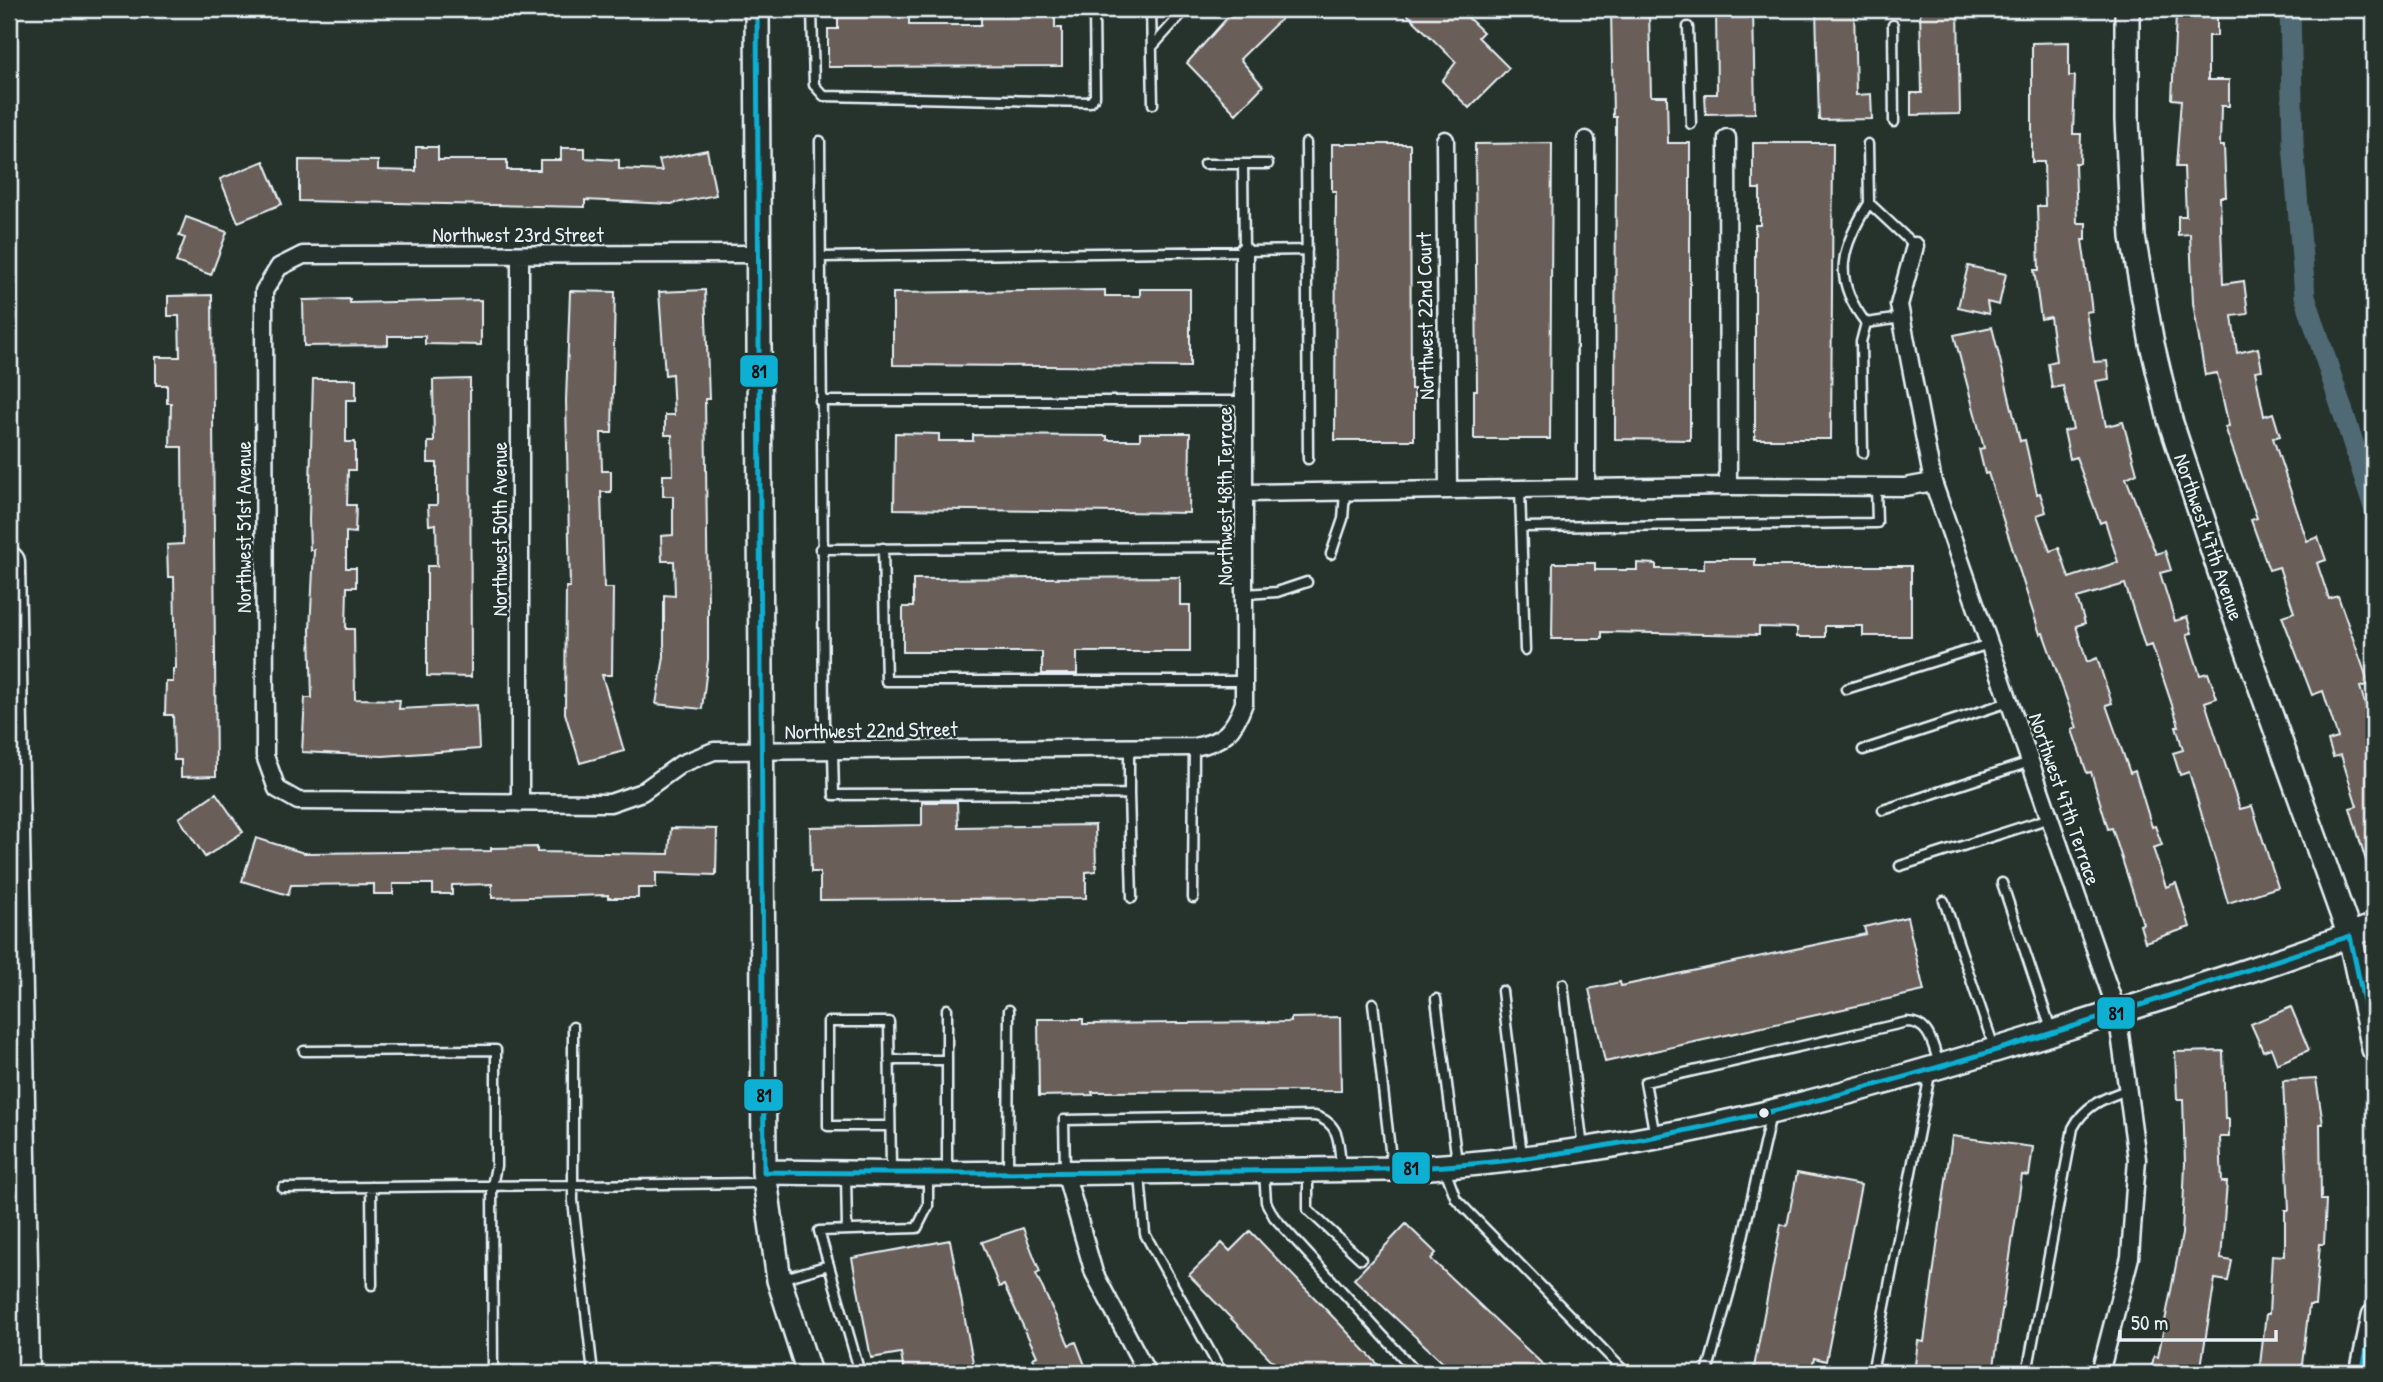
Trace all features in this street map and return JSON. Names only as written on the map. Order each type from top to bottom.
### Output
[{"type":"highway","points":[[9,562],[14,1139],[24,1373]]},
{"type":"street","points":[[757,9],[765,1177],[779,1280],[809,1373]]},
{"type":"street","name":"Northwest 47th Avenue","points":[[2127,9],[2127,120],[2133,237],[2152,344],[2170,420],[2228,596],[2350,936],[2374,1049]]},
{"type":"street","points":[[1727,138],[1728,486]]},
{"type":"street","points":[[1586,140],[1586,488]]},
{"type":"street","name":"Northwest 22nd Court","points":[[1445,141],[1448,490]]},
{"type":"street","name":"Northwest 47th Terrace","points":[[1916,246],[1899,305],[1934,482],[2117,1012],[2137,1159],[2130,1257],[2100,1373]]},
{"type":"street","name":"Northwest 48th Terrace","points":[[1228,736],[1238,721],[1244,703],[1244,251]]},
{"type":"street","name":"Northwest 23rd Street","points":[[279,267],[303,255],[760,254]]},
{"type":"street","name":"Northwest 50th Avenue","points":[[520,255],[520,803]]},
{"type":"street","name":"Northwest 51st Avenue","points":[[277,789],[265,756],[264,291],[279,267]]},
{"type":"street","points":[[1245,493],[1728,486],[1905,487],[1934,482]]},
{"type":"street","name":"Northwest 22nd Street","points":[[277,789],[298,802],[610,803],[642,792],[681,764],[714,751],[1194,747],[1213,744],[1228,736]]},
{"type":"street","points":[[765,1177],[891,1173],[1392,1169],[1451,1166],[1655,1138],[1772,1111],[1935,1068],[2117,1012],[2374,926]]},
{"type":"street","points":[[1065,1172],[1094,1273],[1147,1373]]},
{"type":"street","points":[[2362,1373],[2374,1316]]},
{"type":"lane","points":[[812,9],[814,85],[824,96],[1090,102],[1096,96],[1094,9]]},
{"type":"lane","points":[[1151,9],[1153,104]]},
{"type":"lane","points":[[1152,47],[1186,9]]},
{"type":"lane","points":[[1892,25],[1894,122]]},
{"type":"lane","points":[[1688,27],[1691,124]]},
{"type":"lane","points":[[820,142],[820,549],[824,723],[833,752],[834,795],[1129,794]]},
{"type":"lane","points":[[1306,143],[1308,458]]},
{"type":"lane","points":[[1866,323],[1851,303],[1845,289],[1844,268],[1849,237],[1869,203],[1868,144]]},
{"type":"lane","points":[[1204,163],[1268,163]]},
{"type":"lane","points":[[1242,164],[1244,251]]},
{"type":"lane","points":[[1869,203],[1916,246]]},
{"type":"lane","points":[[821,257],[1307,250]]},
{"type":"lane","points":[[1866,323],[1902,318]]},
{"type":"lane","points":[[1863,453],[1861,342],[1866,323]]},
{"type":"lane","points":[[820,401],[1244,401]]},
{"type":"lane","points":[[1521,527],[1877,523],[1876,487]]},
{"type":"lane","points":[[1520,489],[1525,650]]},
{"type":"lane","points":[[1331,554],[1343,519],[1345,492]]},
{"type":"lane","points":[[820,549],[1245,547]]},
{"type":"lane","points":[[883,548],[886,681],[1244,681]]},
{"type":"lane","points":[[1245,594],[1277,592],[1307,582]]},
{"type":"lane","points":[[1846,689],[1989,644]]},
{"type":"lane","points":[[1863,750],[2009,702]]},
{"type":"lane","points":[[1193,898],[1194,747]]},
{"type":"lane","points":[[1129,748],[1132,898]]},
{"type":"lane","points":[[1883,810],[2030,762]]},
{"type":"lane","points":[[1900,866],[2050,818]]},
{"type":"lane","points":[[2002,883],[2052,1032]]},
{"type":"lane","points":[[1944,901],[1995,1050]]},
{"type":"lane","points":[[1563,984],[1583,1149]]},
{"type":"lane","points":[[1502,991],[1522,1156]]},
{"type":"lane","points":[[1436,999],[1455,1199],[1626,1373]]},
{"type":"lane","points":[[1373,1003],[1392,1169]]},
{"type":"lane","points":[[860,1373],[819,1231],[917,1228],[929,1206],[938,1173],[947,1060],[947,1009]]},
{"type":"lane","points":[[1008,1172],[1009,1010]]},
{"type":"lane","points":[[890,1126],[828,1126],[828,1022],[889,1022],[891,1173]]},
{"type":"lane","points":[[1655,1138],[1645,1082],[1907,1022],[1915,1022],[1928,1032],[1935,1068],[1872,1373]]},
{"type":"lane","points":[[573,1027],[573,1185],[593,1373]]},
{"type":"lane","points":[[304,1051],[496,1051],[496,1166],[492,1186],[493,1373]]},
{"type":"lane","points":[[889,1060],[947,1060]]},
{"type":"lane","points":[[2027,1373],[2073,1128],[2079,1116],[2099,1100],[2127,1090]]},
{"type":"lane","points":[[1707,1373],[1735,1272],[1772,1111]]},
{"type":"lane","points":[[1065,1172],[1064,1120],[1287,1116],[1315,1116],[1331,1123],[1338,1134],[1341,1168]]},
{"type":"lane","points":[[1264,1171],[1266,1202],[1274,1217],[1417,1373]]},
{"type":"lane","points":[[1307,1171],[1308,1210],[1361,1259]]},
{"type":"lane","points":[[1140,1172],[1144,1234],[1222,1373]]},
{"type":"lane","points":[[846,1174],[848,1230]]},
{"type":"lane","points":[[283,1188],[689,1186],[765,1177]]},
{"type":"lane","points":[[371,1187],[372,1285]]},
{"type":"lane","points":[[779,1280],[828,1265]]},
{"type":"building","points":[[838,9],[909,9],[909,25],[981,25],[981,9],[1055,9],[1055,28],[1062,28],[1062,66],[828,67],[828,29],[838,29]]},
{"type":"building","points":[[1235,9],[1291,9],[1240,59],[1263,86],[1236,114],[1187,63]]},
{"type":"building","points":[[1402,9],[1459,9],[1483,32],[1478,37],[1509,68],[1469,108],[1442,81],[1456,62]]},
{"type":"building","points":[[1611,9],[1649,9],[1651,96],[1667,96],[1668,143],[1690,143],[1690,440],[1615,439],[1616,117],[1613,117]]},
{"type":"building","points":[[1716,9],[1753,9],[1755,113],[1706,114],[1705,94],[1717,94]]},
{"type":"building","points":[[1816,9],[1854,9],[1856,95],[1871,94],[1872,119],[1819,120]]},
{"type":"building","points":[[1920,9],[1958,9],[1960,114],[1911,115],[1911,93],[1922,93]]},
{"type":"building","points":[[2176,15],[2217,16],[2217,36],[2208,36],[2208,80],[2229,80],[2229,106],[2221,106],[2220,146],[2224,146],[2226,197],[2220,197],[2223,284],[2244,281],[2248,314],[2232,316],[2237,353],[2258,348],[2262,370],[2255,371],[2264,416],[2273,413],[2280,436],[2273,438],[2307,541],[2318,537],[2326,560],[2317,563],[2329,599],[2338,596],[2369,684],[2360,687],[2374,733],[2374,873],[2370,874],[2350,808],[2357,806],[2341,755],[2333,757],[2328,741],[2338,738],[2323,691],[2312,695],[2282,616],[2294,612],[2279,567],[2269,570],[2251,520],[2257,518],[2225,427],[2229,426],[2217,373],[2205,375],[2193,303],[2190,234],[2178,235],[2178,216],[2186,216],[2184,167],[2176,167],[2181,100],[2172,99]]},
{"type":"building","points":[[2069,42],[2069,76],[2075,76],[2073,134],[2081,134],[2080,163],[2075,163],[2077,223],[2086,223],[2086,240],[2082,240],[2092,311],[2086,312],[2094,362],[2107,361],[2109,379],[2096,381],[2106,426],[2123,422],[2137,473],[2126,478],[2156,554],[2165,551],[2171,570],[2160,573],[2175,621],[2187,617],[2192,633],[2187,634],[2200,675],[2208,673],[2217,698],[2205,702],[2240,809],[2252,806],[2278,887],[2228,903],[2189,772],[2180,775],[2173,753],[2183,750],[2176,726],[2179,726],[2152,645],[2145,647],[2125,584],[2077,598],[2085,623],[2076,626],[2087,662],[2097,658],[2112,703],[2106,705],[2130,773],[2135,771],[2152,827],[2155,826],[2162,845],[2153,848],[2166,887],[2176,883],[2190,927],[2145,942],[2140,925],[2143,924],[2112,828],[2108,829],[2091,772],[2087,773],[2072,730],[2077,728],[2043,633],[2040,634],[1988,473],[1985,474],[1979,449],[1984,448],[1954,335],[1992,327],[2020,441],[2025,440],[2037,494],[2040,493],[2046,512],[2037,515],[2050,551],[2059,548],[2069,578],[2118,562],[2105,521],[2100,523],[2076,457],[2070,459],[2064,431],[2073,429],[2063,386],[2052,388],[2048,363],[2056,361],[2050,317],[2041,319],[2034,270],[2039,270],[2037,206],[2045,206],[2044,162],[2032,162],[2032,43]]},
{"type":"building","points":[[1552,143],[1550,439],[1474,439],[1474,390],[1477,390],[1475,144]]},
{"type":"building","points":[[1753,143],[1833,143],[1831,439],[1755,439],[1755,225],[1760,225],[1760,189],[1753,189]]},
{"type":"building","points":[[1332,144],[1410,144],[1411,389],[1414,389],[1414,440],[1335,440],[1336,191],[1332,191]]},
{"type":"building","points":[[416,147],[438,147],[438,160],[507,160],[507,170],[540,170],[540,160],[561,160],[561,148],[585,148],[585,158],[619,160],[619,169],[662,171],[659,160],[707,150],[716,195],[671,204],[585,200],[585,207],[299,201],[299,160],[378,161],[378,170],[416,171]]},
{"type":"building","points":[[264,161],[282,204],[238,222],[220,179]]},
{"type":"building","points":[[186,217],[227,232],[211,275],[176,262],[185,238],[179,236]]},
{"type":"building","points":[[1968,266],[2006,274],[1999,305],[1987,302],[1989,314],[1958,307]]},
{"type":"building","points":[[1140,289],[1190,289],[1190,367],[893,365],[893,293],[1105,290],[1105,296],[1140,296]]},
{"type":"building","points":[[705,290],[709,399],[705,399],[708,659],[702,709],[656,704],[664,657],[664,595],[675,596],[674,561],[662,561],[661,536],[673,535],[673,496],[663,496],[663,475],[673,475],[672,435],[665,435],[665,415],[674,415],[672,374],[665,375],[659,292]]},
{"type":"building","points":[[570,291],[615,292],[612,433],[601,433],[602,471],[611,471],[611,492],[601,492],[604,588],[613,588],[612,675],[602,675],[624,751],[580,763],[565,713],[566,587],[570,587],[566,400]]},
{"type":"building","points":[[212,295],[216,776],[181,777],[181,760],[174,760],[173,715],[165,715],[166,682],[173,682],[173,669],[176,669],[174,577],[168,577],[167,545],[183,544],[182,447],[170,447],[171,403],[167,403],[167,385],[156,385],[156,357],[180,357],[179,316],[168,316],[168,296]]},
{"type":"building","points":[[350,299],[350,303],[481,300],[481,345],[425,344],[425,336],[388,336],[388,345],[304,346],[303,300]]},
{"type":"building","points":[[313,379],[356,379],[356,400],[346,400],[346,442],[355,442],[355,470],[348,470],[347,505],[356,505],[355,533],[346,532],[346,568],[356,568],[356,587],[347,587],[346,629],[354,629],[355,699],[400,700],[399,709],[477,705],[479,749],[383,756],[302,752],[305,698],[312,698],[310,630],[314,550],[310,550],[309,520]]},
{"type":"building","points":[[470,379],[471,677],[427,676],[427,566],[437,566],[436,524],[429,525],[428,505],[437,505],[437,463],[428,463],[428,442],[434,442],[433,380]]},
{"type":"building","points":[[895,433],[939,434],[939,441],[973,441],[973,435],[1107,436],[1107,440],[1140,440],[1140,433],[1190,433],[1189,513],[894,509]]},
{"type":"building","points":[[1704,559],[1755,559],[1755,566],[1911,566],[1911,636],[1863,636],[1863,626],[1825,626],[1825,637],[1797,637],[1797,628],[1759,627],[1759,635],[1602,632],[1602,639],[1552,639],[1553,563],[1595,563],[1595,570],[1637,570],[1637,563],[1656,564],[1656,569],[1704,569]]},
{"type":"building","points":[[1180,577],[1180,605],[1190,605],[1190,652],[1077,652],[1077,674],[1042,674],[1042,652],[903,652],[903,607],[913,607],[913,579]]},
{"type":"building","points":[[216,793],[243,832],[205,857],[179,818]]},
{"type":"building","points":[[922,802],[957,802],[958,827],[1095,825],[1096,871],[1086,872],[1086,898],[820,900],[820,872],[811,872],[810,827],[922,825]]},
{"type":"building","points":[[671,828],[717,829],[716,875],[656,873],[656,888],[638,888],[638,898],[608,898],[608,895],[492,898],[492,884],[452,885],[452,894],[433,894],[433,884],[393,884],[393,894],[374,894],[374,884],[291,885],[288,895],[242,881],[256,838],[304,853],[491,851],[491,848],[537,847],[537,852],[669,854]]},
{"type":"building","points":[[1907,917],[1924,991],[1605,1062],[1589,989],[1620,982],[1621,986],[1866,934],[1864,927]]},
{"type":"building","points":[[2291,1007],[2309,1050],[2277,1064],[2271,1048],[2263,1051],[2251,1024]]},
{"type":"building","points":[[1340,1017],[1341,1091],[1092,1092],[1093,1095],[1039,1096],[1038,1019],[1083,1019],[1083,1024],[1291,1022],[1291,1018]]},
{"type":"building","points":[[2223,1051],[2225,1119],[2229,1119],[2229,1137],[2220,1137],[2222,1182],[2227,1182],[2221,1259],[2232,1261],[2228,1281],[2215,1279],[2200,1373],[2150,1373],[2154,1356],[2158,1357],[2182,1234],[2185,1164],[2183,1099],[2177,1099],[2175,1052]]},
{"type":"building","points":[[2316,1079],[2323,1124],[2320,1124],[2321,1200],[2326,1200],[2324,1244],[2320,1244],[2315,1305],[2309,1305],[2301,1373],[2259,1373],[2266,1314],[2269,1314],[2272,1255],[2285,1256],[2285,1210],[2289,1210],[2283,1081]]},
{"type":"building","points":[[1952,1136],[2033,1147],[2029,1176],[2022,1175],[1993,1373],[1914,1373],[1918,1341],[1924,1342]]},
{"type":"building","points":[[1797,1173],[1861,1185],[1826,1361],[1814,1358],[1811,1373],[1753,1373],[1781,1224],[1787,1226]]},
{"type":"building","points":[[1406,1224],[1436,1253],[1431,1259],[1552,1373],[1454,1373],[1354,1279]]},
{"type":"building","points":[[1023,1228],[1040,1272],[1036,1274],[1069,1345],[1076,1342],[1088,1373],[1039,1373],[1033,1358],[1037,1356],[1004,1285],[999,1287],[982,1242]]},
{"type":"building","points":[[1250,1231],[1386,1373],[1284,1373],[1189,1275],[1222,1243],[1230,1251]]},
{"type":"building","points":[[950,1240],[975,1373],[904,1373],[901,1353],[871,1358],[852,1258]]},
{"type":"waterway","points":[[2290,9],[2293,143],[2305,296],[2374,507]]},
{"type":"transit line","name":"81","points":[[757,9],[764,1172],[1327,1170],[1442,1166],[1519,1159],[1626,1142],[1731,1121],[1836,1095],[2043,1036],[2350,936],[2374,1049]]},
{"type":"transit line","name":"81","points":[[2362,1373],[2374,1316]]}]
